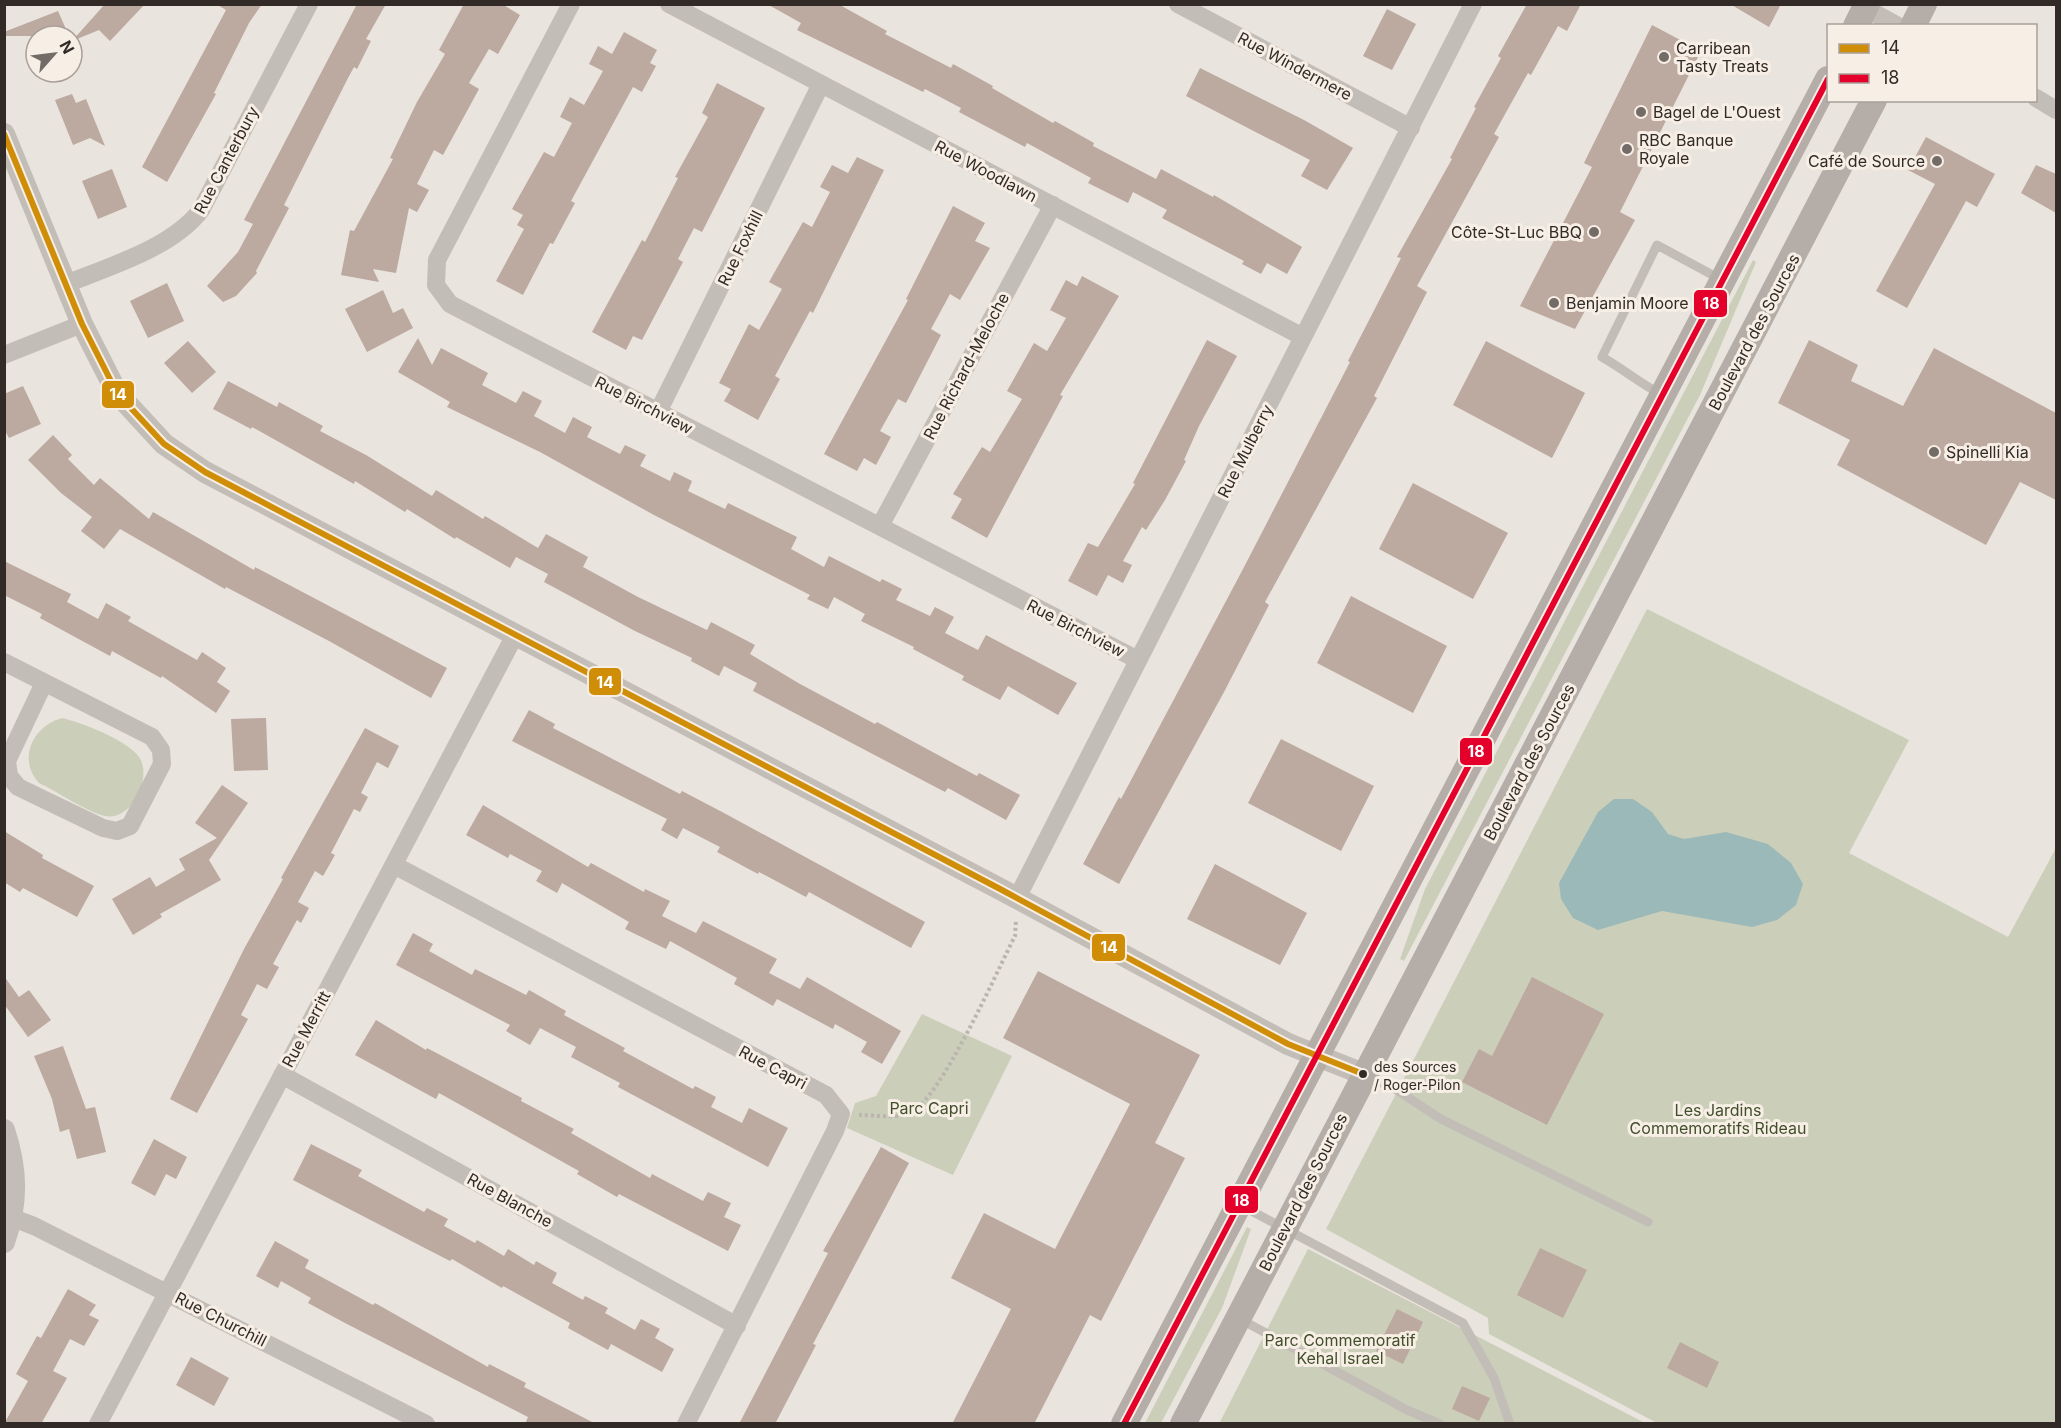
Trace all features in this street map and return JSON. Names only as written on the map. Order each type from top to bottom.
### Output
[{"type":"main road","points":[[1914,24],[1924,4]]},
{"type":"main road","points":[[1124,1424],[1827,81]]},
{"type":"main road","name":"Boulevard des Sources","points":[[1183,1424],[1363,1074],[1873,102]]},
{"type":"street","name":"Rue Canterbury","points":[[66,284],[170,239],[190,225],[201,210],[309,4]]},
{"type":"street","name":"Rue Birchview","points":[[571,4],[437,260],[436,285],[450,304],[1138,660]]},
{"type":"street","name":"Rue Woodlawn","points":[[669,4],[1303,337]]},
{"type":"street","name":"Rue Windermere","points":[[1178,4],[1411,128]]},
{"type":"street","name":"Rue Mulberry","points":[[1017,898],[1473,4]]},
{"type":"street","points":[[1863,13],[1893,24]]},
{"type":"street","name":"Rue Foxhill","points":[[658,412],[821,84]]},
{"type":"street","points":[[2037,99],[2056,110]]},
{"type":"street","points":[[4,134],[82,324],[117,393],[164,444],[205,472],[1316,1057],[1363,1074]]},
{"type":"street","name":"Rue Richard-Meloche","points":[[880,526],[1053,205]]},
{"type":"street","points":[[4,356],[82,324]]},
{"type":"street","name":"Rue Merritt","points":[[98,1424],[515,635]]},
{"type":"street","points":[[4,662],[152,737],[161,750],[162,764],[130,826],[117,831],[103,828],[18,787],[9,776],[8,761],[44,684]]},
{"type":"street","name":"Rue Capri","points":[[394,865],[826,1095],[841,1114]]},
{"type":"street","name":"Rue Blanche","points":[[282,1075],[737,1326]]},
{"type":"street","points":[[686,1424],[835,1131],[841,1114]]},
{"type":"street","points":[[4,1130],[14,1165],[13,1218],[4,1242]]},
{"type":"street","name":"Rue Churchill","points":[[13,1218],[34,1226],[167,1292],[426,1424]]},
{"type":"lane","points":[[1662,395],[1629,378],[1623,370],[1602,357],[1657,245],[1722,280]]},
{"type":"lane","points":[[1363,1074],[1395,1089],[1441,1119],[1648,1222]]},
{"type":"lane","points":[[1238,1204],[1463,1323],[1494,1378],[1510,1424]]},
{"type":"lane","points":[[1237,1318],[1407,1410],[1440,1424]]},
{"type":"path","points":[[841,1114],[890,1116],[908,1114],[920,1107],[955,1056],[1015,936],[1017,898]]},
{"type":"green space","points":[[1753,260],[1756,262],[1700,395],[1404,961],[1400,959],[1425,889]]},
{"type":"green space","name":"Les Jardins Commemoratifs Rideau","points":[[1647,609],[1909,740],[1849,853],[2008,937],[2056,848],[2056,1423],[1657,1423],[1489,1334],[1488,1318],[1326,1229]]},
{"type":"green space","points":[[62,718],[92,728],[125,744],[139,757],[143,765],[142,786],[124,812],[115,816],[98,814],[39,783],[32,774],[29,764],[31,744],[43,728]]},
{"type":"green space","name":"Parc Capri","points":[[922,1014],[1012,1056],[953,1175],[847,1128],[855,1103],[876,1096]]},
{"type":"green space","points":[[1247,1227],[1251,1229],[1222,1308],[1161,1423],[1145,1423]]},
{"type":"green space","name":"Parc Commemoratif Kehal Israel","points":[[1308,1249],[1645,1423],[1219,1424]]},
{"type":"water","points":[[1614,799],[1633,799],[1652,812],[1668,834],[1684,839],[1726,832],[1768,844],[1791,863],[1803,884],[1796,905],[1777,920],[1752,927],[1662,911],[1598,930],[1573,918],[1561,899],[1559,883],[1598,812]]},
{"type":"building","points":[[105,4],[145,4],[110,41],[99,30],[84,36],[84,28]]},
{"type":"building","points":[[216,4],[262,4],[249,23],[214,93],[216,94],[167,182],[142,167],[226,10]]},
{"type":"building","points":[[357,4],[386,4],[366,39],[371,41],[357,69],[354,67],[348,78],[284,205],[289,208],[257,273],[236,296],[223,302],[207,286],[238,252],[253,224],[244,220]]},
{"type":"building","points":[[464,4],[502,4],[520,15],[498,54],[489,49],[469,83],[479,89],[443,155],[434,150],[417,184],[429,190],[417,212],[409,208],[396,273],[373,269],[379,282],[341,275],[350,230],[354,231],[393,159],[390,158],[417,102],[445,54],[439,50]]},
{"type":"building","points":[[767,4],[838,4],[887,31],[885,34],[951,68],[953,64],[1053,123],[1055,121],[1094,143],[1093,146],[1156,179],[1161,169],[1213,197],[1214,195],[1302,247],[1287,274],[1267,263],[1261,274],[1242,264],[1244,261],[1162,218],[1167,210],[1133,192],[1128,203],[1088,183],[1091,178],[1027,143],[1025,147],[959,112],[961,108],[925,89],[923,92],[797,30],[801,23]]},
{"type":"building","points":[[1527,4],[1581,4],[1567,31],[1558,26],[1531,75],[1528,73],[1494,134],[1499,137],[1417,286],[1427,292],[1374,396],[1377,398],[1265,602],[1269,605],[1224,692],[1119,884],[1083,864],[1119,797],[1121,799],[1350,362],[1348,361],[1401,258],[1397,257],[1452,159],[1450,158],[1476,108],[1474,107],[1501,58],[1498,56]]},
{"type":"building","points":[[1730,4],[1781,4],[1769,27]]},
{"type":"building","points":[[1387,9],[1416,24],[1392,70],[1363,56]]},
{"type":"building","points":[[58,11],[64,24],[25,24]]},
{"type":"building","points":[[24,24],[24,36],[4,36],[4,32]]},
{"type":"building","points":[[1652,25],[1701,51],[1620,212],[1635,220],[1575,329],[1520,306],[1592,167],[1584,163]]},
{"type":"building","points":[[624,32],[657,50],[650,63],[656,66],[642,92],[633,87],[571,201],[575,203],[553,244],[550,243],[523,295],[496,281],[524,229],[517,225],[523,215],[512,209],[544,152],[554,157],[572,123],[560,117],[570,97],[584,105],[603,71],[589,64],[598,46],[612,54]]},
{"type":"building","points":[[1200,68],[1304,120],[1353,148],[1327,190],[1301,176],[1310,160],[1186,96]]},
{"type":"building","points":[[717,83],[765,108],[702,232],[694,228],[678,259],[683,262],[642,340],[633,336],[626,350],[592,332],[642,240],[645,242],[678,178],[675,177],[708,117],[702,113]]},
{"type":"building","points":[[72,94],[76,103],[86,99],[105,146],[90,138],[73,145],[55,100]]},
{"type":"building","points":[[1926,137],[1995,174],[1977,207],[1966,201],[1907,308],[1876,291],[1935,184],[1908,170]]},
{"type":"building","points":[[857,157],[884,170],[813,313],[810,311],[775,376],[780,379],[758,420],[724,401],[731,389],[719,383],[749,324],[759,330],[782,289],[769,282],[803,222],[812,227],[830,192],[820,187],[832,165],[848,173]]},
{"type":"building","points":[[2036,165],[2056,174],[2056,213],[2021,193]]},
{"type":"building","points":[[112,169],[127,207],[98,219],[82,181]]},
{"type":"building","points":[[953,206],[985,223],[975,241],[990,248],[960,300],[950,294],[931,329],[941,335],[906,403],[898,399],[880,431],[891,437],[876,465],[864,458],[857,471],[824,454],[908,300],[906,299]]},
{"type":"building","points":[[1082,276],[1119,296],[1060,395],[1063,396],[987,538],[951,518],[962,499],[953,494],[982,447],[990,452],[1022,399],[1007,391],[1034,343],[1047,351],[1066,318],[1050,310],[1066,280],[1077,286]]},
{"type":"building","points":[[167,283],[184,321],[148,338],[130,301]]},
{"type":"building","points":[[383,290],[393,313],[403,308],[413,328],[367,352],[345,309]]},
{"type":"building","points":[[418,338],[432,365],[441,348],[488,373],[482,385],[516,403],[523,391],[542,401],[534,416],[565,433],[573,417],[592,427],[587,437],[620,454],[625,445],[646,455],[640,466],[670,481],[674,472],[692,481],[688,491],[725,509],[728,503],[797,537],[791,549],[824,567],[829,556],[880,582],[882,579],[902,589],[896,600],[930,616],[935,607],[954,617],[945,633],[978,650],[986,635],[1077,683],[1058,715],[1008,686],[1000,700],[962,680],[964,676],[913,649],[914,647],[861,621],[865,614],[834,597],[828,609],[807,599],[810,595],[654,515],[540,452],[447,407],[450,402],[398,372]]},
{"type":"building","points":[[1207,340],[1237,356],[1199,426],[1184,460],[1186,461],[1165,500],[1146,530],[1142,527],[1123,561],[1132,565],[1123,583],[1108,575],[1097,596],[1068,581],[1088,543],[1098,547],[1135,484],[1133,483]]},
{"type":"building","points":[[1809,340],[1858,365],[1851,381],[1903,406],[1934,348],[2056,413],[2056,500],[2020,482],[1986,545],[1837,465],[1850,440],[1778,403]]},
{"type":"building","points":[[188,341],[216,372],[192,393],[164,363]]},
{"type":"building","points":[[1486,341],[1585,393],[1552,458],[1453,405]]},
{"type":"building","points":[[228,381],[277,407],[279,402],[323,426],[320,431],[366,455],[432,496],[436,490],[483,519],[485,516],[538,548],[546,534],[588,557],[583,567],[638,597],[707,630],[711,622],[755,645],[750,654],[800,684],[977,776],[979,773],[1020,795],[1006,820],[948,788],[945,792],[753,691],[757,683],[724,666],[719,676],[691,661],[692,658],[635,631],[544,582],[548,574],[516,557],[510,568],[456,537],[455,539],[407,509],[405,512],[355,481],[354,484],[252,427],[251,429],[213,409]]},
{"type":"building","points":[[23,386],[41,424],[9,438],[4,429],[4,394]]},
{"type":"building","points":[[53,435],[72,455],[68,459],[94,485],[100,478],[149,519],[153,512],[254,570],[255,567],[447,668],[431,698],[329,641],[226,587],[225,589],[120,529],[104,549],[81,531],[92,517],[61,493],[28,460]]},
{"type":"building","points":[[1413,483],[1508,533],[1473,599],[1379,549]]},
{"type":"building","points":[[4,561],[71,594],[67,602],[98,619],[106,603],[131,617],[128,621],[197,660],[202,652],[226,668],[217,682],[230,691],[216,713],[162,676],[161,678],[112,651],[110,656],[40,618],[42,614],[4,595]]},
{"type":"building","points":[[1351,596],[1447,646],[1413,713],[1317,663]]},
{"type":"building","points":[[529,710],[555,724],[553,728],[680,794],[682,791],[925,922],[911,948],[809,892],[806,897],[759,872],[758,874],[717,852],[720,847],[683,828],[677,839],[661,830],[667,819],[512,741]]},
{"type":"building","points":[[266,718],[268,770],[234,771],[231,719]]},
{"type":"building","points":[[365,728],[399,746],[388,768],[377,762],[361,793],[368,797],[360,812],[354,809],[331,853],[335,855],[323,876],[315,871],[298,902],[309,908],[301,923],[297,920],[273,964],[279,967],[267,989],[257,984],[241,1015],[248,1019],[197,1113],[170,1099],[244,949],[283,879],[281,878]]},
{"type":"building","points":[[1281,739],[1374,786],[1341,851],[1248,803]]},
{"type":"building","points":[[222,785],[248,803],[209,860],[221,880],[160,914],[162,917],[133,935],[112,899],[150,877],[156,887],[185,870],[179,859],[217,838],[195,823]]},
{"type":"building","points":[[483,805],[588,867],[591,863],[644,892],[645,889],[670,901],[662,916],[696,933],[703,921],[777,959],[769,973],[800,989],[807,977],[901,1031],[882,1064],[861,1052],[867,1042],[835,1024],[833,1029],[777,999],[773,1006],[734,984],[737,978],[670,941],[666,949],[625,929],[629,922],[562,883],[557,893],[536,881],[542,871],[510,854],[508,858],[466,835]]},
{"type":"building","points":[[4,831],[43,855],[42,858],[94,886],[77,917],[23,888],[20,892],[4,882]]},
{"type":"building","points":[[1215,864],[1307,913],[1280,965],[1187,919]]},
{"type":"building","points":[[413,933],[433,944],[429,951],[472,975],[475,969],[526,995],[529,990],[566,1011],[564,1015],[625,1048],[623,1051],[693,1089],[695,1086],[716,1097],[711,1107],[742,1123],[749,1108],[788,1128],[768,1167],[618,1087],[620,1083],[571,1057],[576,1047],[540,1028],[530,1045],[506,1031],[510,1025],[396,965]]},
{"type":"building","points":[[1038,971],[1200,1055],[1155,1143],[1185,1158],[1101,1321],[1090,1315],[1034,1424],[952,1424],[1011,1309],[951,1278],[984,1213],[1055,1249],[1130,1104],[1003,1038]]},
{"type":"building","points":[[4,976],[19,997],[29,990],[51,1020],[28,1037],[4,1004]]},
{"type":"building","points":[[1532,977],[1604,1014],[1547,1125],[1462,1082],[1479,1049],[1492,1056]]},
{"type":"building","points":[[376,1020],[426,1050],[427,1048],[522,1098],[521,1101],[574,1129],[571,1133],[650,1178],[652,1174],[703,1201],[708,1192],[731,1203],[724,1217],[741,1225],[728,1251],[619,1194],[617,1197],[577,1174],[579,1171],[439,1093],[436,1099],[355,1055]]},
{"type":"building","points":[[63,1046],[86,1109],[95,1107],[106,1152],[77,1159],[69,1129],[60,1132],[52,1099],[34,1056]]},
{"type":"building","points":[[154,1139],[187,1157],[176,1179],[166,1174],[155,1196],[131,1183]]},
{"type":"building","points":[[311,1144],[362,1170],[358,1176],[424,1212],[427,1208],[448,1219],[444,1226],[475,1243],[477,1240],[504,1256],[508,1249],[534,1265],[536,1261],[557,1273],[552,1283],[583,1300],[585,1296],[608,1308],[605,1313],[635,1330],[641,1319],[660,1329],[655,1338],[674,1349],[662,1372],[611,1344],[608,1350],[568,1328],[570,1323],[503,1286],[502,1288],[452,1259],[450,1261],[293,1180]]},
{"type":"building","points":[[881,1147],[909,1163],[813,1344],[816,1345],[775,1424],[739,1424],[828,1253],[823,1251]]},
{"type":"building","points":[[275,1241],[309,1260],[305,1268],[373,1305],[375,1303],[488,1367],[489,1364],[526,1383],[524,1387],[596,1424],[525,1424],[528,1417],[308,1303],[311,1298],[281,1281],[278,1288],[256,1276]]},
{"type":"building","points":[[1540,1248],[1587,1270],[1563,1318],[1517,1295]]},
{"type":"building","points":[[68,1289],[96,1305],[89,1315],[99,1320],[84,1346],[70,1339],[53,1371],[67,1378],[41,1424],[4,1424],[28,1381],[16,1374],[37,1336],[41,1338]]},
{"type":"building","points":[[1397,1309],[1423,1322],[1403,1364],[1376,1351]]},
{"type":"building","points":[[1680,1342],[1719,1362],[1707,1388],[1667,1368]]},
{"type":"building","points":[[191,1357],[229,1378],[214,1406],[176,1385]]},
{"type":"building","points":[[1462,1386],[1490,1398],[1479,1421],[1452,1409]]},
{"type":"transit line","name":"18","points":[[1124,1424],[1827,81]]},
{"type":"transit line","name":"14","points":[[4,134],[82,324],[117,393],[164,444],[205,472],[1002,890],[1288,1044],[1363,1074]]},
{"type":"place","name":"Carribean Tasty Treats","points":[[1664,57]]},
{"type":"place","name":"Bagel de L'Ouest","points":[[1641,112]]},
{"type":"place","name":"RBC Banque Royale","points":[[1627,149]]},
{"type":"place","name":"Café de Source","points":[[1937,161]]},
{"type":"place","name":"Côte-St-Luc BBQ","points":[[1594,232]]},
{"type":"place","name":"Benjamin Moore","points":[[1554,303]]},
{"type":"place","name":"Spinelli Kia","points":[[1934,452]]},
{"type":"place","name":"des Sources / Roger-Pilon","points":[[1363,1074]]}]
